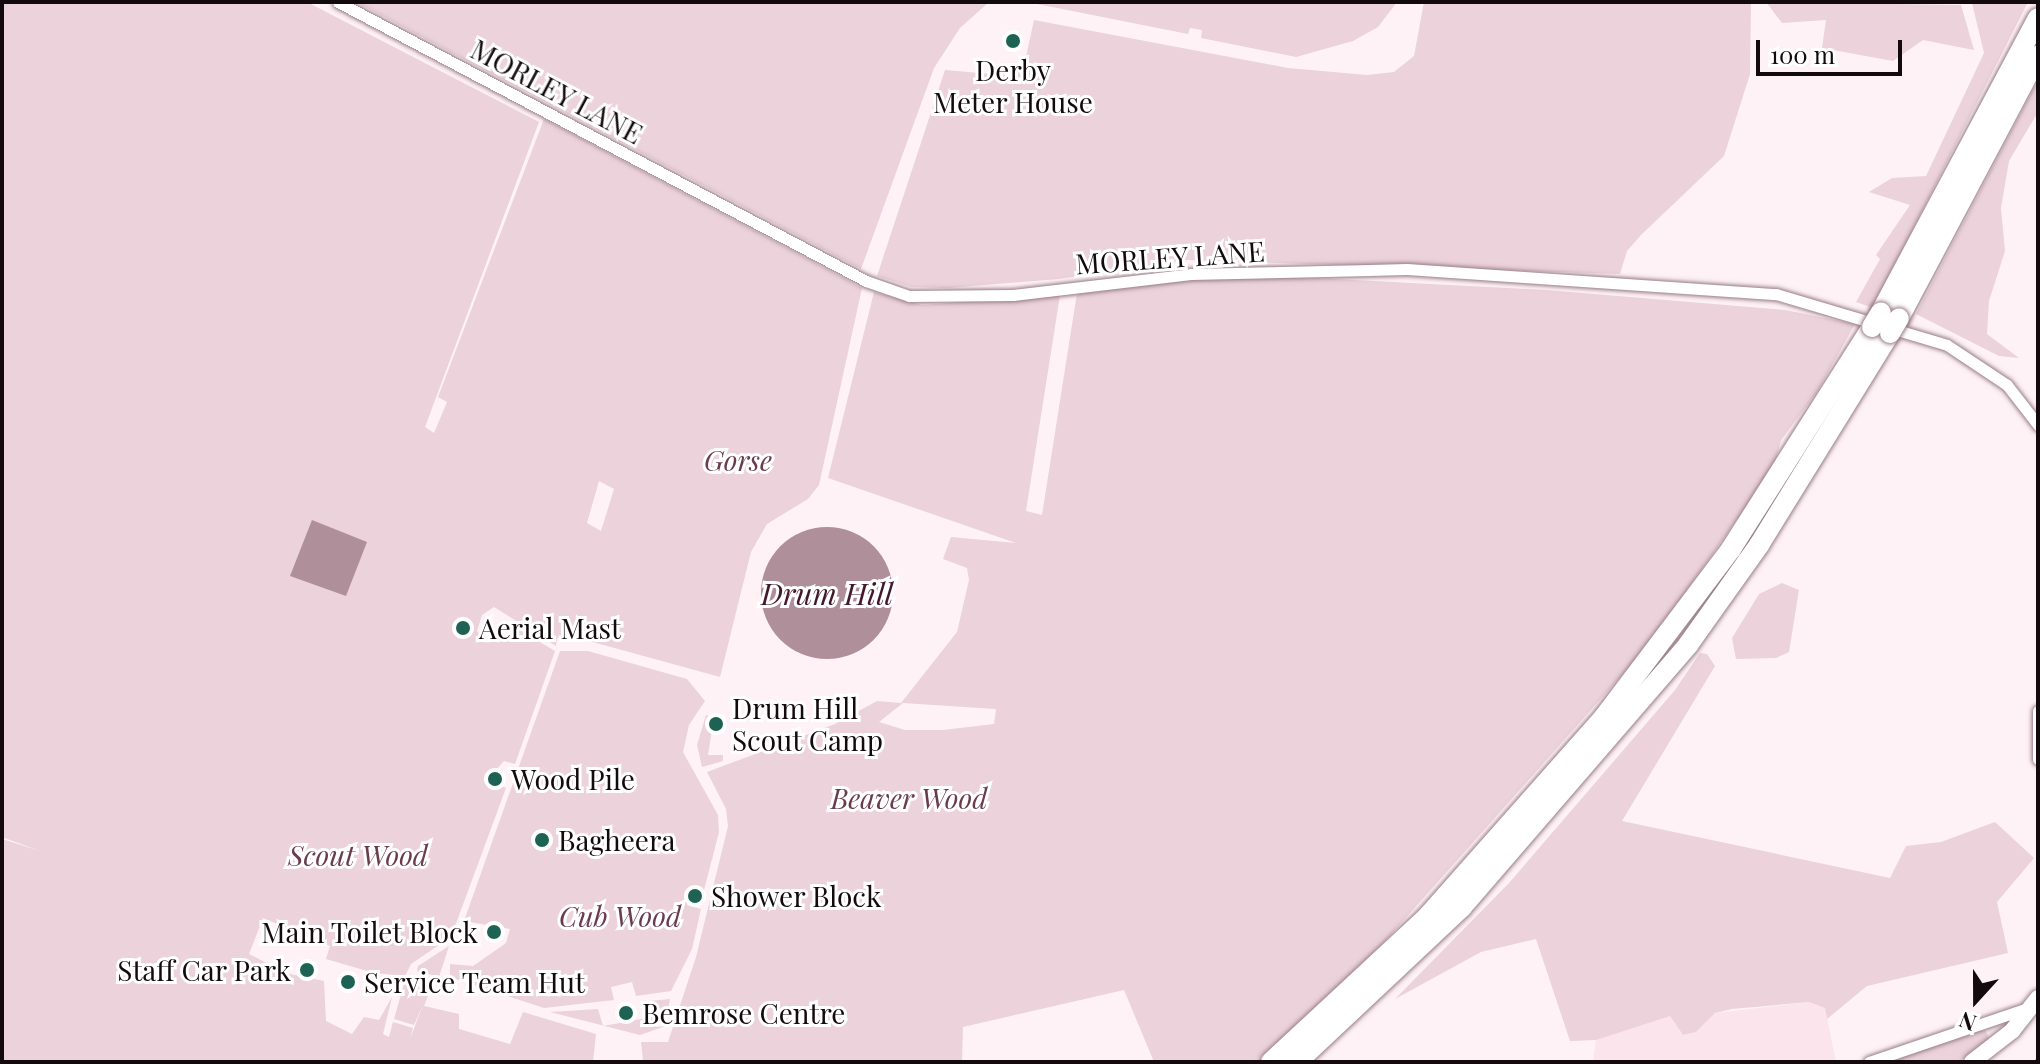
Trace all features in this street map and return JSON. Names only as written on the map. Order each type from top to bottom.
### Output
[{"type":"highway","points":[[1271,1062],[1428,916],[1604,717],[1731,549],[1885,323],[2038,18]]},
{"type":"highway","points":[[1297,1062],[1462,907],[1678,657],[1759,545],[2038,56]]},
{"type":"main road","points":[[1972,1062],[1991,1051],[2035,1002]]},
{"type":"street","name":"MORLEY LANE","points":[[338,2],[866,281],[909,296],[1013,295],[1191,274],[1407,269],[1776,294],[1947,345],[2007,385],[2038,425]]},
{"type":"street","points":[[2038,711],[2038,759]]},
{"type":"street","points":[[1869,1062],[2035,1002]]},
{"type":"shaded area","points":[[1809,1002],[1825,1008],[1836,1062],[1593,1062],[1596,1040],[1652,1020],[1670,1016],[1683,1035],[1696,1032],[1715,1013]]},
{"type":"green space","points":[[2,2],[307,2],[539,122],[425,427],[434,433],[447,402],[438,397],[544,119],[862,288],[819,485],[808,499],[767,524],[751,552],[720,677],[589,641],[557,638],[556,646],[494,607],[482,615],[477,631],[482,636],[504,638],[518,629],[555,651],[515,764],[504,761],[487,780],[506,788],[451,937],[411,964],[405,976],[374,973],[326,959],[330,946],[263,918],[249,954],[286,973],[324,981],[326,1021],[352,1034],[364,1017],[379,1020],[392,997],[383,1034],[389,1037],[393,1022],[413,1028],[410,1039],[423,1005],[414,1025],[394,1019],[404,984],[431,988],[424,1006],[459,1014],[459,1029],[510,1044],[523,1012],[596,1034],[593,1062],[2,1062],[2,839],[40,851],[2,837]],"holes":[[[599,481],[614,489],[601,531],[587,523]]]},
{"type":"green space","points":[[356,2],[989,2],[960,28],[934,68],[861,269]]},
{"type":"green space","points":[[1027,2],[1397,2],[1378,27],[1353,41],[1296,57],[1201,38],[1202,30],[1190,28],[1188,34]]},
{"type":"green space","points":[[1424,2],[1751,2],[1750,74],[1724,156],[1641,235],[1627,251],[1620,274],[1186,260],[1059,279],[948,288],[911,287],[877,276],[945,70],[1013,76],[1024,66],[1034,20],[1288,68],[1367,75],[1394,72],[1414,56]]},
{"type":"green space","points":[[1766,2],[1961,5],[1974,50],[1923,40],[1893,61],[1822,48],[1826,20],[1782,23]]},
{"type":"green space","points":[[2028,2],[1873,308],[1856,302],[1880,259],[1876,255],[1910,205],[1869,192],[1892,178],[1926,176],[1984,53],[1972,3]]},
{"type":"green space","points":[[2038,80],[2038,112],[2009,161],[2001,208],[2005,251],[1989,301],[1987,334],[2019,358],[1999,356],[1916,314]]},
{"type":"green space","name":"Beaver Wood","points":[[1179,278],[1316,278],[1546,290],[1785,310],[1855,324],[1817,392],[1781,440],[1774,467],[1646,648],[1386,940],[1262,1062],[1154,1062],[1124,990],[963,1027],[962,1062],[639,1062],[643,1059],[641,1042],[668,1042],[696,957],[728,826],[726,809],[707,772],[835,724],[877,701],[901,703],[957,632],[969,580],[967,568],[943,559],[951,537],[1016,543],[828,478],[874,292],[922,305],[1060,295],[1026,511],[1042,515],[1077,293]],"holes":[[[903,703],[995,709],[994,724],[943,730],[905,730],[879,722]]]},
{"type":"green space","points":[[1782,583],[1799,590],[1789,652],[1776,658],[1736,659],[1732,638],[1759,594]]},
{"type":"green space","name":"Cub Wood","points":[[560,651],[588,651],[687,679],[705,701],[689,725],[683,752],[718,815],[719,832],[703,894],[689,892],[687,905],[701,909],[692,949],[671,991],[636,996],[632,982],[611,987],[614,1000],[544,1008],[450,977],[450,964],[473,966],[506,943],[510,929],[464,921]]},
{"type":"green space","points":[[1700,653],[1707,654],[1715,666],[1622,821],[1890,878],[1906,846],[1941,842],[1995,822],[2034,858],[1997,902],[2008,953],[1867,986],[1827,1019],[1825,1008],[1809,1002],[1732,1009],[1715,1013],[1696,1032],[1683,1035],[1670,1016],[1596,1040],[1570,1041],[1536,939],[1481,952],[1395,999],[1509,883],[1675,690]]},
{"type":"green space","points":[[706,715],[714,717],[708,755],[723,755],[723,761],[702,767],[697,745]]},
{"type":"green space","points":[[449,946],[439,977],[417,971],[418,966]]},
{"type":"green space","points":[[670,999],[667,1015],[653,1017],[656,1027],[666,1026],[640,1035],[604,1026],[652,1017],[650,1001]]},
{"type":"green space","points":[[598,1009],[603,1026],[550,1012]]},
{"type":"green space","points":[[1975,1031],[1986,1031],[1990,1041],[1958,1062],[1884,1062]]},
{"type":"water","points":[[312,520],[367,542],[346,596],[290,576]]},
{"type":"water","name":"Drum Hill","points":[[827,527],[864,538],[882,556],[893,593],[882,630],[864,648],[827,659],[790,648],[772,630],[761,593],[772,556],[790,538]]},
{"type":"waterway","points":[[2035,1062],[2038,1057]]},
{"type":"place","name":"Derby Meter House","points":[[1013,41]]},
{"type":"place","name":"Aerial Mast","points":[[463,628]]},
{"type":"place","name":"Drum Hill Scout Camp","points":[[716,724]]},
{"type":"place","name":"Wood Pile","points":[[495,779]]},
{"type":"place","name":"Bagheera","points":[[542,840]]},
{"type":"place","name":"Shower Block","points":[[695,896]]},
{"type":"place","name":"Main Toilet Block","points":[[494,932]]},
{"type":"place","name":"Staff Car Park","points":[[307,970]]},
{"type":"place","name":"Service Team Hut","points":[[348,982]]},
{"type":"place","name":"Bemrose Centre","points":[[626,1013]]},
{"type":"park label","name":"Gorse","points":[[738,460]]},
{"type":"park label","name":"Scout Wood","points":[[358,855]]}]
